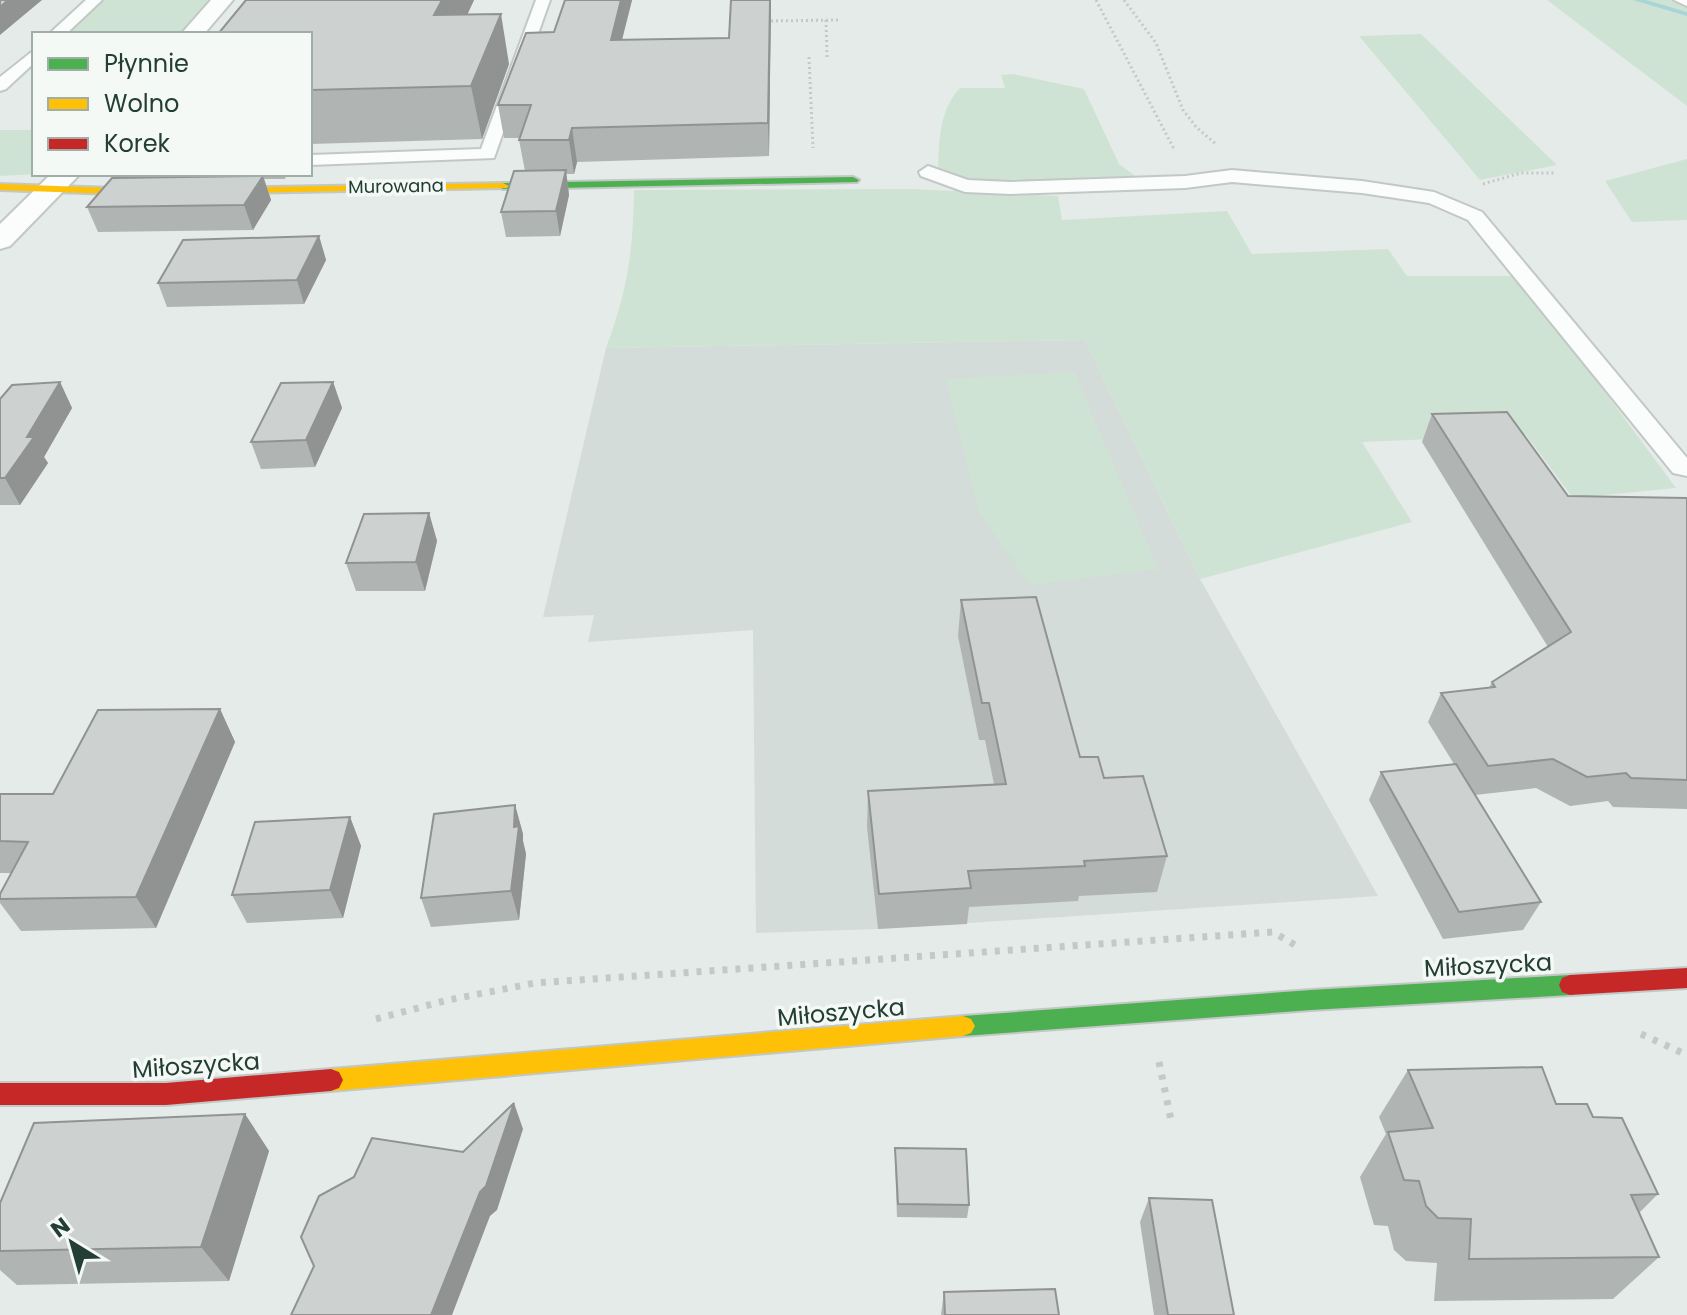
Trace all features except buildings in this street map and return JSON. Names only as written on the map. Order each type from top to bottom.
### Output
[{"type":"street","points":[[194,32],[222,0]]},
{"type":"street","name":"Murowana","points":[[0,187],[58,181],[141,192],[853,180]]},
{"type":"street","points":[[0,240],[58,181]]},
{"type":"street","name":"Miłoszycka","points":[[0,1094],[166,1094],[950,1027],[1311,1000],[1684,985]]},
{"type":"lane","points":[[59,32],[95,0]]},
{"type":"lane","points":[[312,160],[488,154],[543,0]]},
{"type":"lane","points":[[1681,0],[1687,2]]},
{"type":"lane","points":[[0,86],[32,57]]},
{"type":"lane","points":[[928,172],[965,186],[1010,188],[1170,182],[1232,176],[1362,187],[1434,198],[1475,216],[1641,421],[1682,468],[1687,468]]},
{"type":"path","points":[[1096,0],[1173,148],[1193,162],[1232,176]]},
{"type":"path","points":[[1124,0],[1156,43],[1183,110],[1197,128],[1224,150],[1279,180]]},
{"type":"path","points":[[826,20],[827,57]]},
{"type":"path","points":[[760,21],[840,20]]},
{"type":"path","points":[[809,57],[813,154]]},
{"type":"path","points":[[1445,203],[1500,178],[1521,173],[1556,173]]},
{"type":"path","points":[[360,1024],[448,1000],[535,983],[1273,932],[1307,952]]},
{"type":"path","points":[[1162,1075],[1171,1120]]},
{"type":"shaded area","points":[[1085,340],[1200,579],[1378,896],[878,929],[756,933],[753,630],[588,642],[594,615],[543,617],[606,348]]},
{"type":"green space","points":[[104,0],[211,0],[182,32],[70,32]]},
{"type":"green space","points":[[1547,0],[1673,0],[1687,4],[1687,106]]},
{"type":"green space","points":[[1421,34],[1557,165],[1480,180],[1359,36]]},
{"type":"green space","points":[[1013,74],[1084,89],[1119,164],[1139,179],[1012,183],[962,177],[938,170],[944,116],[960,88],[1005,88],[1001,75]]},
{"type":"green space","points":[[0,130],[32,130],[32,174],[0,176]]},
{"type":"green space","points":[[1687,159],[1687,220],[1632,222],[1605,181]]},
{"type":"green space","points":[[913,189],[1058,196],[1062,220],[1227,211],[1252,254],[1388,249],[1407,276],[1519,276],[1676,488],[1573,498],[1526,435],[1362,442],[1412,522],[1200,579],[1085,340],[606,348],[628,270],[634,190]]},
{"type":"green space","points":[[1074,372],[1158,569],[1030,585],[979,511],[946,379]]},
{"type":"waterway","points":[[1637,0],[1687,14]]},
{"type":"traffic: fast","points":[[503,186],[853,180]]},
{"type":"traffic: fast","points":[[963,1026],[1311,1000],[1570,985]]},
{"type":"traffic: slow","points":[[0,187],[141,192],[503,186]]},
{"type":"traffic: slow","points":[[331,1080],[963,1026]]},
{"type":"traffic: jam","points":[[1570,985],[1687,978]]},
{"type":"traffic: jam","points":[[0,1094],[166,1094],[331,1080]]}]
